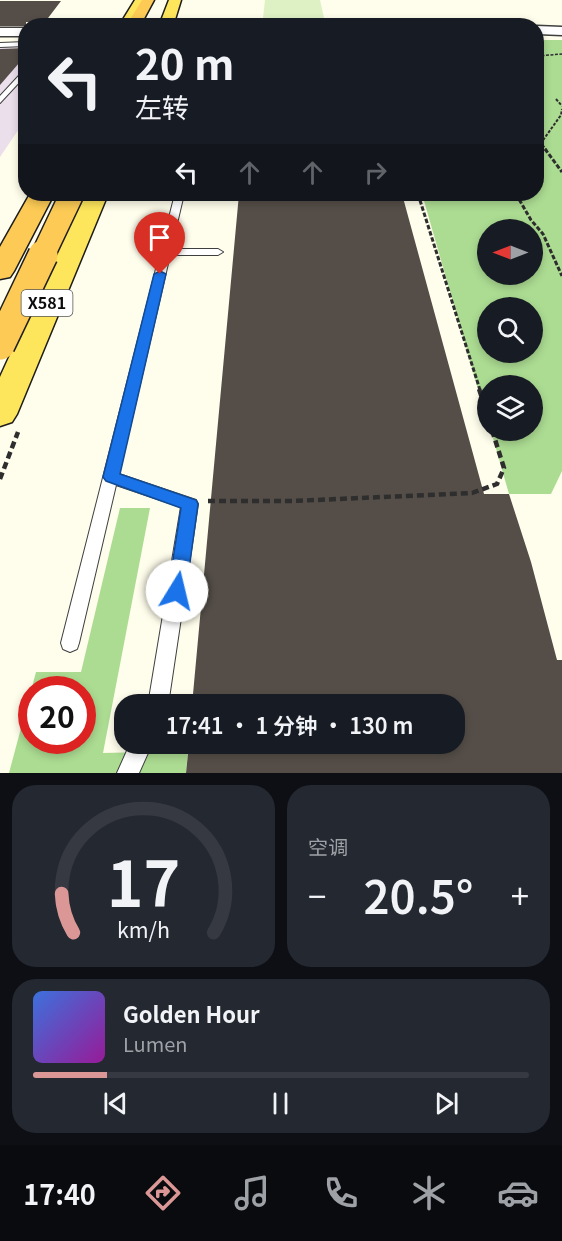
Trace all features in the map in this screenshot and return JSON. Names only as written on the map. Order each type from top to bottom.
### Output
[{"type":"highway","points":[[138,18],[148,0]]},
{"type":"highway","points":[[144,18],[153,0]]},
{"type":"highway","points":[[156,18],[164,0]]},
{"type":"highway","points":[[0,271],[38,201]]},
{"type":"highway","points":[[0,345],[69,201]]},
{"type":"main road","points":[[131,18],[141,0]]},
{"type":"main road","points":[[169,18],[175,0]]},
{"type":"main road","points":[[0,253],[30,201]]},
{"type":"main road","name":"X581","points":[[0,414],[93,201]]},
{"type":"street","points":[[0,33],[18,34]]},
{"type":"street","points":[[544,33],[562,33]]},
{"type":"lane","points":[[0,45],[18,44]]},
{"type":"lane","points":[[0,101],[18,80]]},
{"type":"lane","points":[[70,643],[177,201]]},
{"type":"lane","points":[[165,252],[218,252]]},
{"type":"lane","points":[[111,477],[190,504],[160,694]]},
{"type":"lane","points":[[128,773],[137,754]]},
{"type":"path","points":[[544,55],[562,54]]},
{"type":"path","points":[[544,139],[561,115],[562,108],[556,99]]},
{"type":"path","points":[[544,147],[562,172]]},
{"type":"path","points":[[420,201],[477,381]]},
{"type":"path","points":[[520,201],[531,220],[543,234],[562,276]]},
{"type":"path","points":[[190,504],[210,501],[293,501],[472,493],[497,484],[504,468],[495,441]]},
{"type":"shaded area","points":[[0,43],[18,43],[18,130],[0,157]]},
{"type":"green space","points":[[265,0],[320,0],[324,18],[263,18]]},
{"type":"green space","points":[[544,40],[562,40],[562,471],[551,494],[509,494],[494,441],[543,441],[543,375],[477,375],[477,385],[424,201],[544,201]]},
{"type":"green space","points":[[120,508],[150,508],[103,753],[188,754],[186,773],[9,773],[18,739],[18,754],[96,754],[96,676],[35,676],[36,672],[81,672]]},
{"type":"building","points":[[0,1],[61,1],[48,18],[18,18],[18,26],[0,26]]},
{"type":"building","points":[[18,48],[18,64],[0,85],[0,49]]},
{"type":"building","points":[[238,201],[404,201],[484,494],[509,494],[531,562],[557,660],[562,660],[562,773],[186,773],[188,754],[465,754],[465,694],[193,694]]},
{"type":"route","points":[[160,274],[111,477],[190,504],[177,591]]}]
